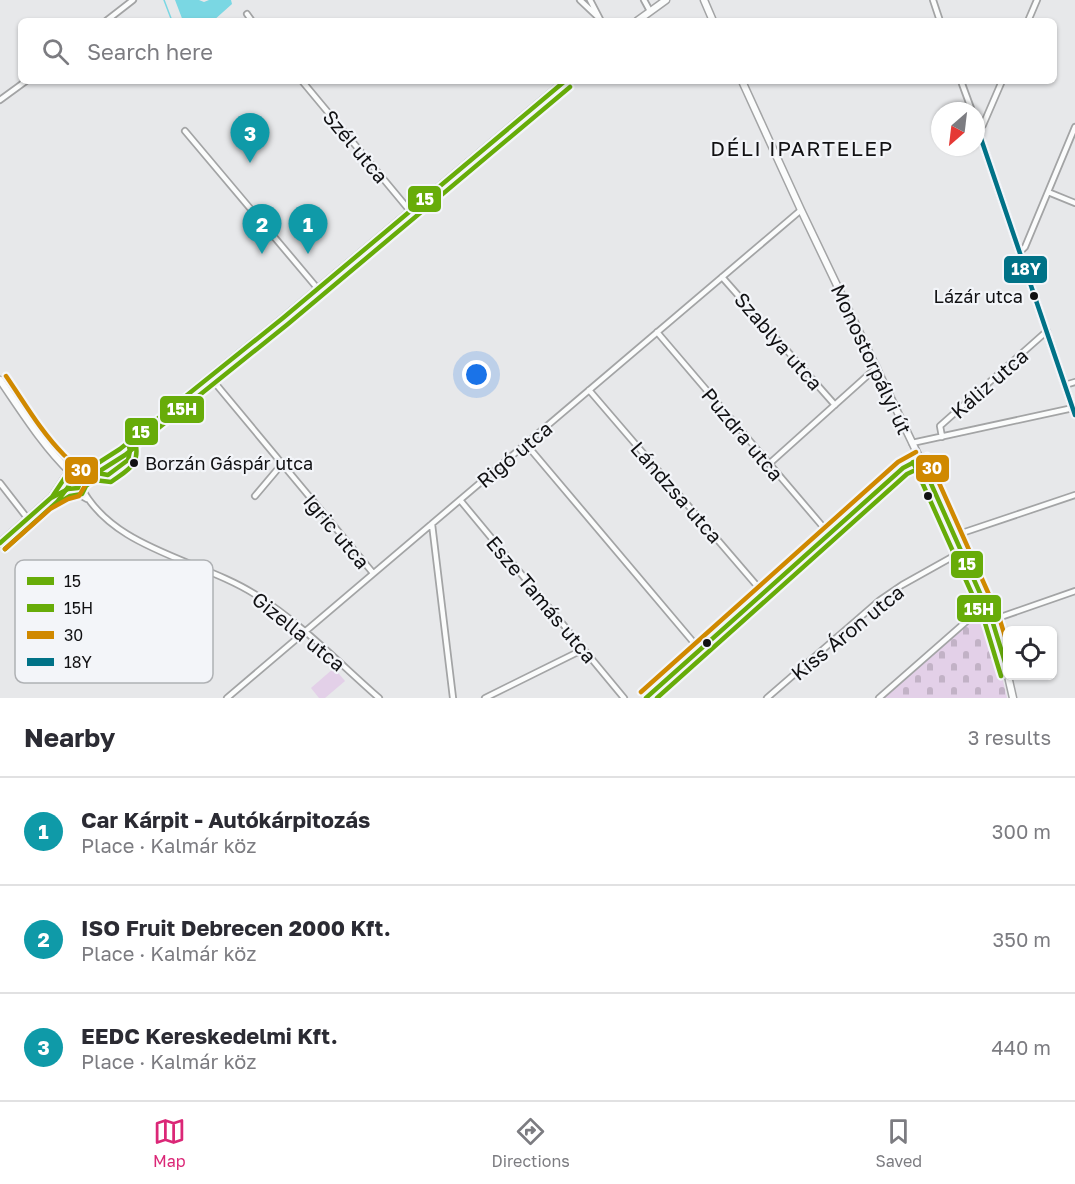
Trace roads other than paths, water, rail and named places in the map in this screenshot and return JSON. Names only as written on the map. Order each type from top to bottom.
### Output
[{"type":"street","points":[[109,18],[133,0]]},
{"type":"street","points":[[580,0],[598,18]]},
{"type":"street","points":[[590,0],[599,18]]},
{"type":"street","points":[[644,0],[650,11]]},
{"type":"street","points":[[641,18],[666,0]]},
{"type":"street","points":[[704,0],[712,18]]},
{"type":"street","points":[[933,0],[939,18]]},
{"type":"street","points":[[1029,18],[1037,0]]},
{"type":"street","points":[[0,100],[22,84]]},
{"type":"street","name":"Szél utca","points":[[304,84],[410,211]]},
{"type":"street","points":[[52,497],[80,483],[318,289],[561,84]]},
{"type":"street","name":"Monostorpályi út","points":[[743,84],[920,459],[992,620],[1003,658]]},
{"type":"street","points":[[962,84],[969,102]]},
{"type":"street","points":[[985,120],[1001,84]]},
{"type":"street","points":[[1020,252],[1025,247],[1075,127]]},
{"type":"street","points":[[185,131],[318,289]]},
{"type":"street","points":[[985,150],[1075,415]]},
{"type":"street","points":[[1048,192],[1075,203]]},
{"type":"street","name":"Rigó utca","points":[[227,698],[801,210]]},
{"type":"street","name":"Szablya utca","points":[[723,277],[835,405]]},
{"type":"street","name":"Káliz utca","points":[[942,437],[940,426],[1047,331]]},
{"type":"street","name":"Puzdra utca","points":[[657,332],[830,535]]},
{"type":"street","points":[[769,464],[877,367]]},
{"type":"street","name":"Igric utca","points":[[210,377],[373,573]]},
{"type":"street","points":[[0,380],[58,460],[73,473],[80,483]]},
{"type":"street","points":[[1065,385],[1075,382]]},
{"type":"street","name":"Lándzsa utca","points":[[589,390],[764,594]]},
{"type":"street","points":[[912,443],[1073,408]]},
{"type":"street","points":[[526,444],[700,650]]},
{"type":"street","points":[[0,543],[52,497],[64,480],[73,473],[84,472],[120,449]]},
{"type":"street","points":[[646,698],[903,468],[920,459]]},
{"type":"street","points":[[58,460],[64,480],[70,490]]},
{"type":"street","points":[[255,496],[282,464]]},
{"type":"street","points":[[0,483],[28,519]]},
{"type":"street","name":"Gizella utca","points":[[80,483],[89,501]]},
{"type":"street","name":"Gizella utca","points":[[70,490],[89,501],[128,534],[181,560]]},
{"type":"street","points":[[953,536],[1075,495]]},
{"type":"street","name":"Esze Tamás utca","points":[[460,501],[624,698]]},
{"type":"street","points":[[432,524],[453,698]]},
{"type":"street","name":"Kiss Áron utca","points":[[767,698],[880,600],[910,580],[961,552]]},
{"type":"street","name":"Gizella utca","points":[[213,573],[254,593],[279,610],[380,698]]},
{"type":"street","points":[[992,620],[1075,591]]},
{"type":"street","points":[[879,698],[985,605]]},
{"type":"street","points":[[485,698],[584,649]]},
{"type":"street","name":"Monostorpályi út","points":[[1009,680],[1013,698]]},
{"type":"water","points":[[175,0],[204,2],[231,0],[232,4],[216,18],[182,18]]},
{"type":"waterway","points":[[164,0],[171,18]]},
{"type":"place","name":"EEDC Kereskedelmi Kft.","points":[[250,163]]},
{"type":"place","name":"ISO Fruit Debrecen 2000 Kft.","points":[[262,254]]},
{"type":"place","name":"Car Kárpit - Autókárpitozás","points":[[308,254]]},
{"type":"place","name":"Lázár utca","points":[[1034,296]]},
{"type":"place","name":"Borzán Gáspár utca","points":[[134,463]]},
{"type":"district","name":"DÉLI IPARTELEP","points":[[802,148]]}]
